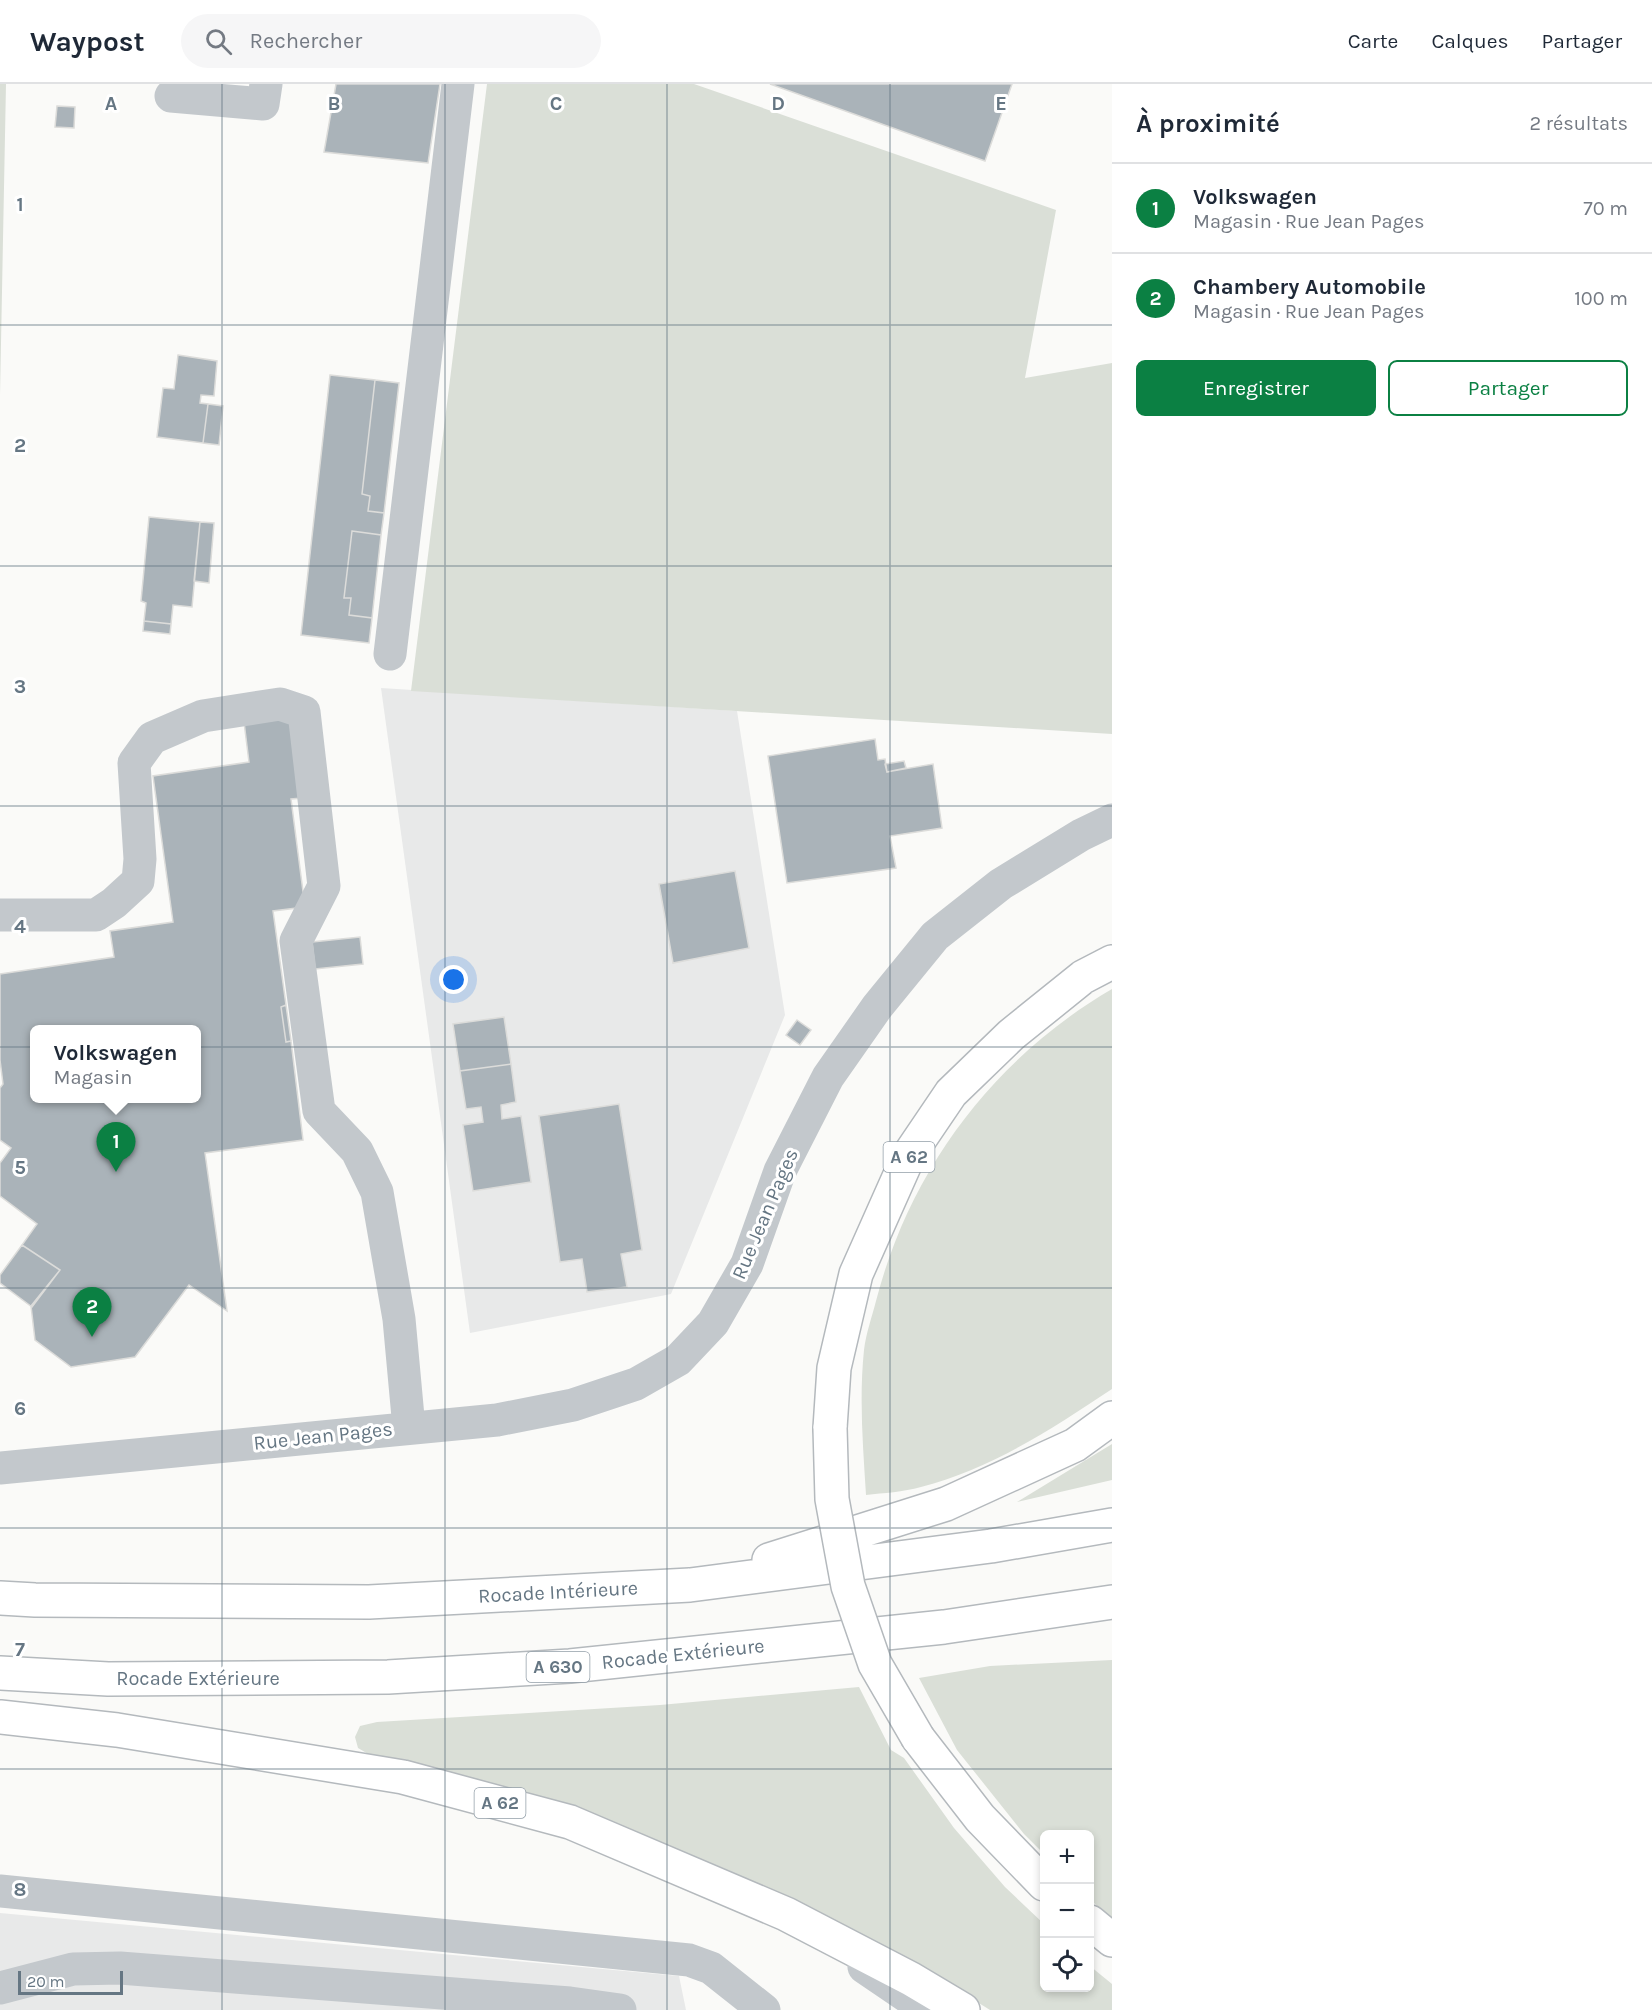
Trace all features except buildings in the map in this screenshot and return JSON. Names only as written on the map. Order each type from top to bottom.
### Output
[{"type":"highway","name":"A 62","points":[[1040,1880],[980,1818],[918,1738],[875,1664],[848,1586],[832,1499],[830,1428],[834,1368],[856,1274],[909,1155],[951,1093],[1003,1043],[1083,977],[1112,962]]},
{"type":"highway","points":[[690,1585],[946,1504],[1075,1445],[1112,1418]]},
{"type":"highway","name":"Rocade Intérieure","points":[[0,1598],[369,1602],[690,1585],[991,1546],[1112,1525]]},
{"type":"highway","name":"Rocade Extérieure","points":[[0,1673],[108,1679],[388,1677],[558,1667],[944,1627],[1112,1602]]},
{"type":"highway","name":"A 62","points":[[0,1717],[117,1730],[403,1777],[570,1822],[786,1914],[911,1979],[963,2010]]},
{"type":"highway","points":[[1094,1926],[1112,1941]]},
{"type":"street","points":[[171,96],[263,104],[266,84]]},
{"type":"street","points":[[390,654],[458,84]]},
{"type":"street","points":[[0,915],[96,915],[114,903],[138,881],[140,859],[134,763],[152,738],[203,716],[280,704],[304,712],[324,886],[296,941],[319,1111],[357,1151],[377,1192],[399,1318],[409,1428]]},
{"type":"street","name":"Rue Jean Pages","points":[[0,1468],[497,1420],[573,1405],[636,1384],[678,1360],[713,1323],[747,1264],[780,1171],[828,1077],[877,1007],[935,936],[1001,884],[1081,835],[1112,820]]},
{"type":"street","points":[[0,1891],[689,1960],[711,1968],[764,2010]]},
{"type":"street","points":[[786,1914],[927,2010]]},
{"type":"street","points":[[0,1988],[73,1969],[120,1968],[570,2003],[620,2010]]},
{"type":"shaded area","points":[[0,84],[6,84],[0,395]]},
{"type":"shaded area","points":[[487,84],[694,84],[1056,210],[1025,378],[1112,363],[1112,734],[411,691]]},
{"type":"shaded area","points":[[381,688],[737,711],[785,1015],[671,1294],[470,1333]]},
{"type":"shaded area","points":[[1112,989],[1112,1389],[1044,1433],[972,1470],[914,1489],[866,1495],[862,1404],[865,1344],[891,1253],[911,1206],[934,1162],[962,1121],[994,1083],[1030,1048],[1069,1017]]},
{"type":"shaded area","points":[[1112,1444],[1112,1480],[1017,1502]]},
{"type":"shaded area","points":[[1112,1660],[1112,1921],[1094,1903],[1094,1830],[1040,1830],[1040,1850],[1024,1834],[957,1750],[919,1678],[990,1666]]},
{"type":"shaded area","points":[[859,1687],[891,1750],[904,1758],[954,1828],[1005,1887],[1040,1920],[1040,1992],[1094,1992],[1094,1969],[1112,1984],[1112,2010],[990,2010],[926,1970],[786,1899],[652,1838],[570,1810],[370,1755],[358,1748],[355,1737],[360,1726],[377,1722],[660,1705]]},
{"type":"shaded area","points":[[0,1913],[679,1976],[686,2010],[0,2010]]},
{"type":"place","name":"Volkswagen","points":[[116,1172]]},
{"type":"place","name":"Chambery Automobile","points":[[92,1337]]}]
